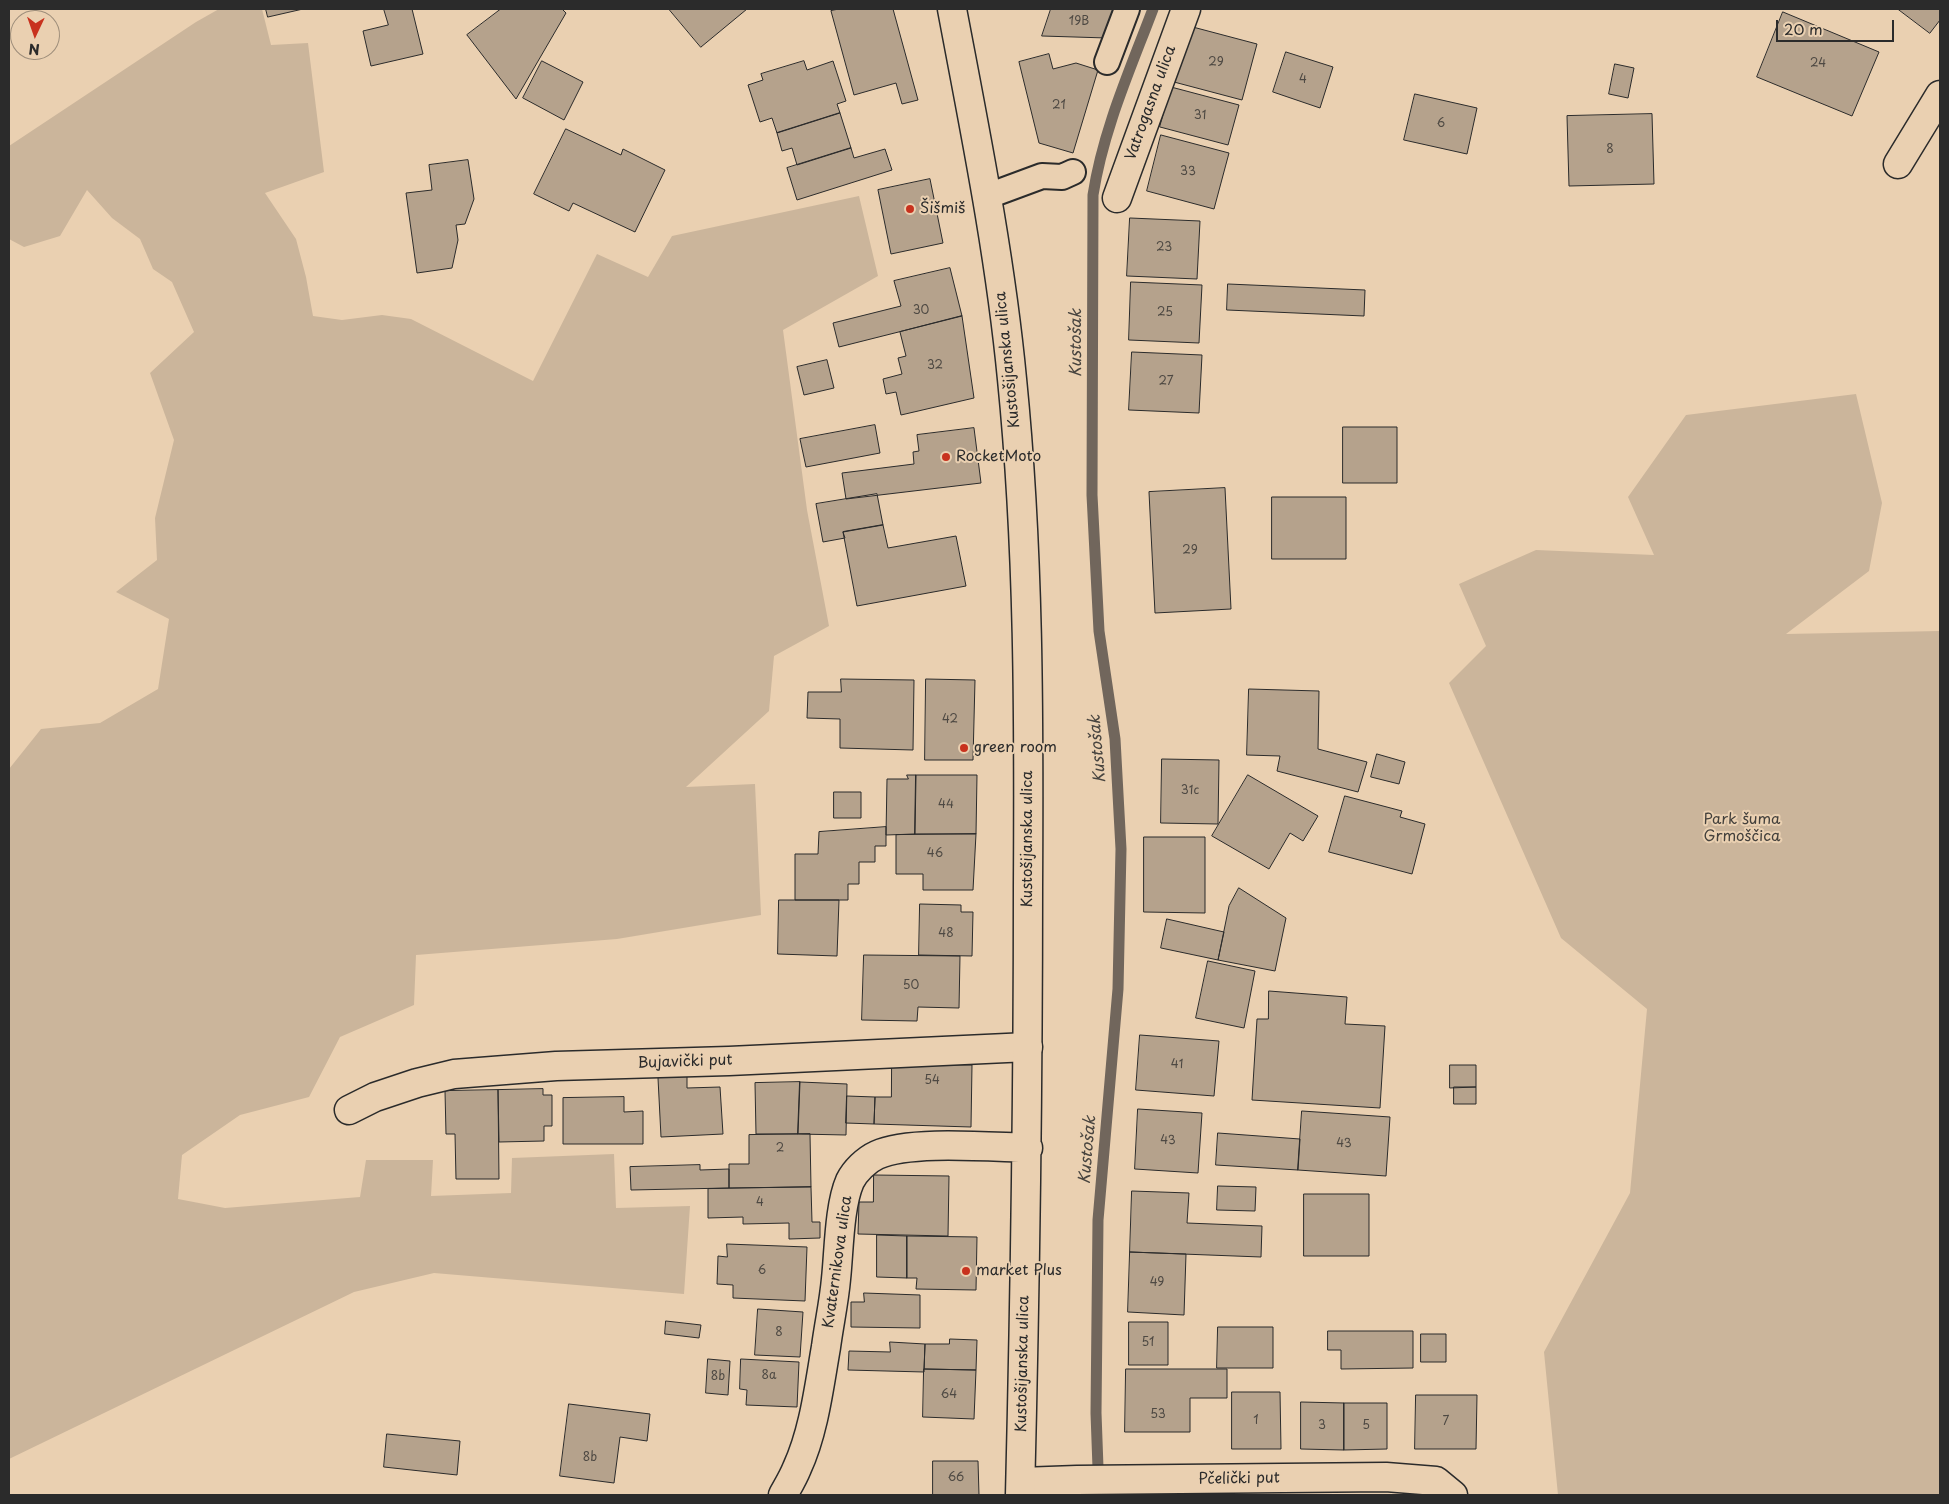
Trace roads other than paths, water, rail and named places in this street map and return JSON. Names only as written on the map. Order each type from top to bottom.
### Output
[{"type":"street","name":"Kustošijanska ulica","points":[[952,9],[988,196],[1012,376],[1025,552],[1028,799],[1028,1148],[1020,1489]]},
{"type":"street","name":"Vatrogasna ulica","points":[[1117,198],[1186,9]]},
{"type":"street","points":[[1898,164],[1940,95]]},
{"type":"street","name":"Bujavički put","points":[[349,1110],[375,1097],[400,1088],[454,1074],[556,1066],[729,1061],[1028,1047]]},
{"type":"street","name":"Kvaternikova ulica","points":[[783,1495],[798,1467],[810,1428],[820,1384],[836,1280],[844,1206],[850,1182],[857,1170],[876,1156],[896,1150],[930,1147],[1028,1148]]},
{"type":"street","name":"Pčelički put","points":[[1020,1489],[1077,1480],[1386,1477],[1436,1481],[1453,1495]]},
{"type":"lane","points":[[1107,62],[1127,9]]},
{"type":"lane","points":[[988,196],[1042,176],[1062,177],[1073,172]]},
{"type":"waterway","name":"Kustošak","points":[[1099,1495],[1096,1413],[1098,1220],[1118,989],[1121,849],[1115,739],[1099,631],[1092,495],[1093,195],[1110,124],[1153,9]]},
{"type":"place","name":"Šišmiš","points":[[910,209]]},
{"type":"place","name":"RocketMoto","points":[[946,457]]},
{"type":"place","name":"green room","points":[[964,748]]},
{"type":"place","name":"market Plus","points":[[966,1271]]},
{"type":"park label","name":"Park šuma Grmoščica","points":[[1742,828]]}]
